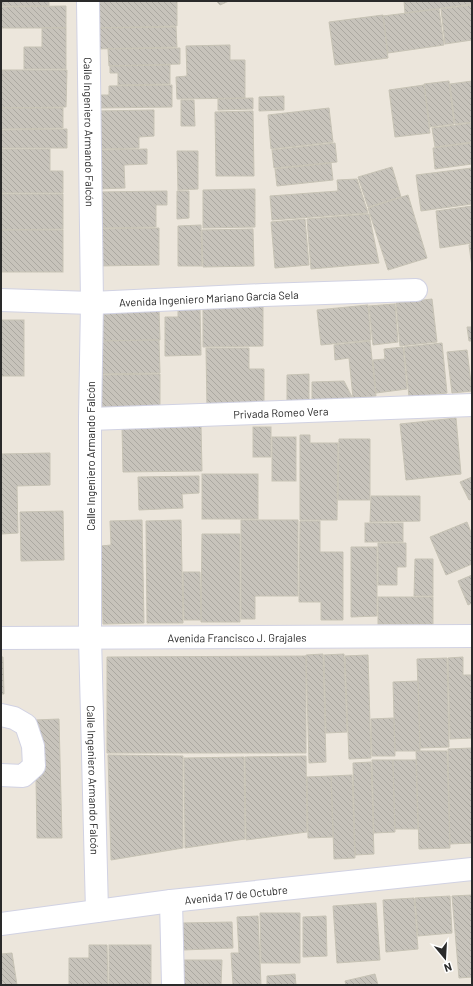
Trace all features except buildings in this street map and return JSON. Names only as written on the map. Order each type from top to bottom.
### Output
[{"type":"street","name":"Calle Ingeniero Armando Falcón","points":[[88,1],[92,303],[90,419],[90,637],[97,911]]},
{"type":"street","name":"Avenida Ingeniero Mariano García Sela","points":[[1,300],[92,303],[416,290]]},
{"type":"street","name":"Privada Romeo Vera","points":[[90,419],[472,405]]},
{"type":"street","name":"Avenida Francisco J. Grajales","points":[[1,638],[472,636]]},
{"type":"street","points":[[1,715],[14,718],[26,725],[33,746],[34,766],[23,776],[1,775]]},
{"type":"street","name":"Avenida 17 de Octubre","points":[[1,924],[170,901],[472,869]]},
{"type":"street","points":[[170,901],[173,985]]}]
